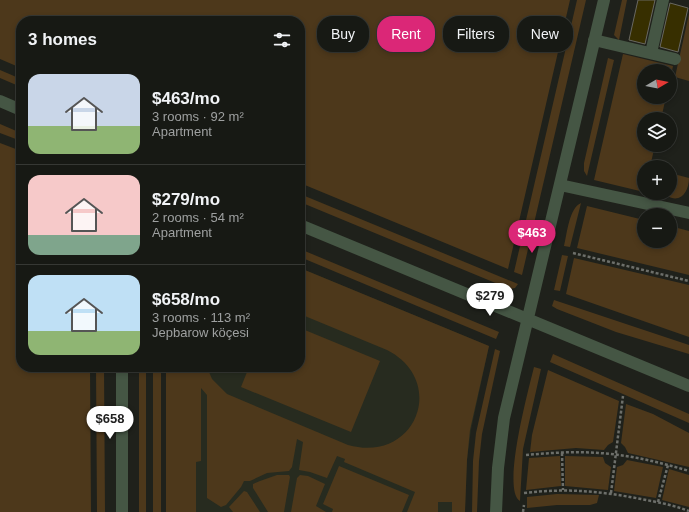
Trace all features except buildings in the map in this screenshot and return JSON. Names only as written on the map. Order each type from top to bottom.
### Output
[{"type":"street","points":[[496,512],[496,492],[501,436],[527,320],[604,0]]},
{"type":"street","points":[[651,53],[663,0]]},
{"type":"street","points":[[594,40],[676,59]]},
{"type":"street","points":[[0,101],[16,108]]},
{"type":"street","points":[[560,185],[689,213]]},
{"type":"street","points":[[305,227],[689,386]]},
{"type":"street","points":[[122,372],[122,512]]},
{"type":"path","points":[[573,253],[689,281]]},
{"type":"path","points":[[611,493],[623,396]]},
{"type":"path","points":[[562,453],[563,490]]},
{"type":"path","points":[[526,455],[562,453],[616,454],[668,464],[689,471]]},
{"type":"path","points":[[658,502],[668,464]]},
{"type":"path","points":[[524,493],[563,490],[594,490],[658,502],[689,511]]},
{"type":"path","points":[[524,505],[524,512]]},
{"type":"shaded area","points":[[0,0],[570,0],[566,16],[517,16],[517,52],[558,52],[508,269],[305,185],[305,16],[16,16],[16,66],[0,59]]},
{"type":"shaded area","points":[[577,0],[586,0],[522,275],[514,272],[565,52],[573,52],[573,17]]},
{"type":"shaded area","points":[[622,0],[627,0],[619,40],[614,35]]},
{"type":"shaded area","points":[[689,14],[689,81],[677,78],[677,68]]},
{"type":"shaded area","points":[[623,54],[665,64],[637,64],[637,104],[664,104],[663,112],[637,112],[637,152],[653,152],[652,160],[637,160],[637,190],[594,180]]},
{"type":"shaded area","points":[[608,58],[614,60],[587,176],[584,171],[584,163]]},
{"type":"shaded area","points":[[0,70],[16,77],[16,85],[0,78]]},
{"type":"shaded area","points":[[0,124],[16,131],[16,139],[0,133]]},
{"type":"shaded area","points":[[0,143],[16,149],[16,372],[90,372],[91,512],[0,512]]},
{"type":"shaded area","points":[[677,175],[689,178],[686,192],[677,198]]},
{"type":"shaded area","points":[[305,196],[518,284],[515,288],[510,289],[305,204]]},
{"type":"shaded area","points":[[581,203],[570,247],[564,246],[571,216],[577,206]]},
{"type":"shaded area","points":[[587,206],[637,218],[637,248],[677,248],[677,228],[689,231],[689,275],[577,248]]},
{"type":"shaded area","points":[[305,251],[499,332],[496,339],[305,259]]},
{"type":"shaded area","points":[[562,255],[568,256],[560,291],[554,290]]},
{"type":"shaded area","points":[[574,258],[689,285],[689,337],[566,294]]},
{"type":"shaded area","points":[[305,270],[489,346],[471,430],[467,460],[465,512],[166,512],[166,372],[305,372]]},
{"type":"shaded area","points":[[305,270],[489,346],[470,430],[465,512],[452,512],[452,502],[438,502],[438,512],[407,512],[415,492],[344,462],[345,459],[337,456],[327,478],[299,470],[303,442],[297,439],[292,467],[289,471],[267,473],[250,481],[244,481],[226,505],[221,507],[207,498],[207,395],[201,388],[201,461],[196,462],[196,512],[166,512],[166,372],[209,372],[212,379],[227,394],[348,445],[372,448],[391,443],[406,431],[416,416],[419,399],[416,381],[406,364],[387,350],[305,316]]},
{"type":"shaded area","points":[[554,300],[689,345],[689,354],[616,332],[557,309],[552,306]]},
{"type":"shaded area","points":[[305,330],[380,361],[351,432],[241,387],[247,372],[305,372]]},
{"type":"shaded area","points":[[495,349],[500,351],[482,434],[479,461],[477,512],[472,512],[473,461],[476,433]]},
{"type":"shaded area","points":[[553,354],[689,414],[689,423],[550,362]]},
{"type":"shaded area","points":[[534,367],[541,369],[523,449],[520,501],[515,493],[513,478],[522,416]]},
{"type":"shaded area","points":[[548,370],[619,401],[613,442],[604,450],[576,448],[530,452],[532,435]]},
{"type":"shaded area","points":[[96,372],[104,372],[105,512],[97,512]]},
{"type":"shaded area","points":[[139,372],[146,372],[146,512],[139,512]]},
{"type":"shaded area","points":[[153,372],[161,372],[161,512],[153,512]]},
{"type":"shaded area","points":[[626,404],[653,414],[689,433],[689,467],[628,453],[621,443]]},
{"type":"shaded area","points":[[560,456],[561,486],[526,490],[529,458]]},
{"type":"shaded area","points":[[565,456],[603,457],[605,463],[611,467],[608,490],[565,486]]},
{"type":"shaded area","points":[[627,460],[663,467],[656,498],[614,491],[617,467],[623,465]]},
{"type":"shaded area","points":[[339,466],[409,495],[402,512],[332,512],[333,509],[323,504]]},
{"type":"shaded area","points":[[669,469],[689,475],[689,507],[662,500]]},
{"type":"shaded area","points":[[277,475],[289,475],[290,477],[284,512],[268,512],[253,488],[253,484]]},
{"type":"shaded area","points":[[300,475],[308,476],[325,484],[316,506],[326,512],[291,512],[297,478]]},
{"type":"shaded area","points":[[244,491],[247,492],[260,512],[233,512],[229,507]]},
{"type":"shaded area","points":[[557,494],[599,495],[597,503],[590,505],[557,505],[527,508],[527,497]]}]
